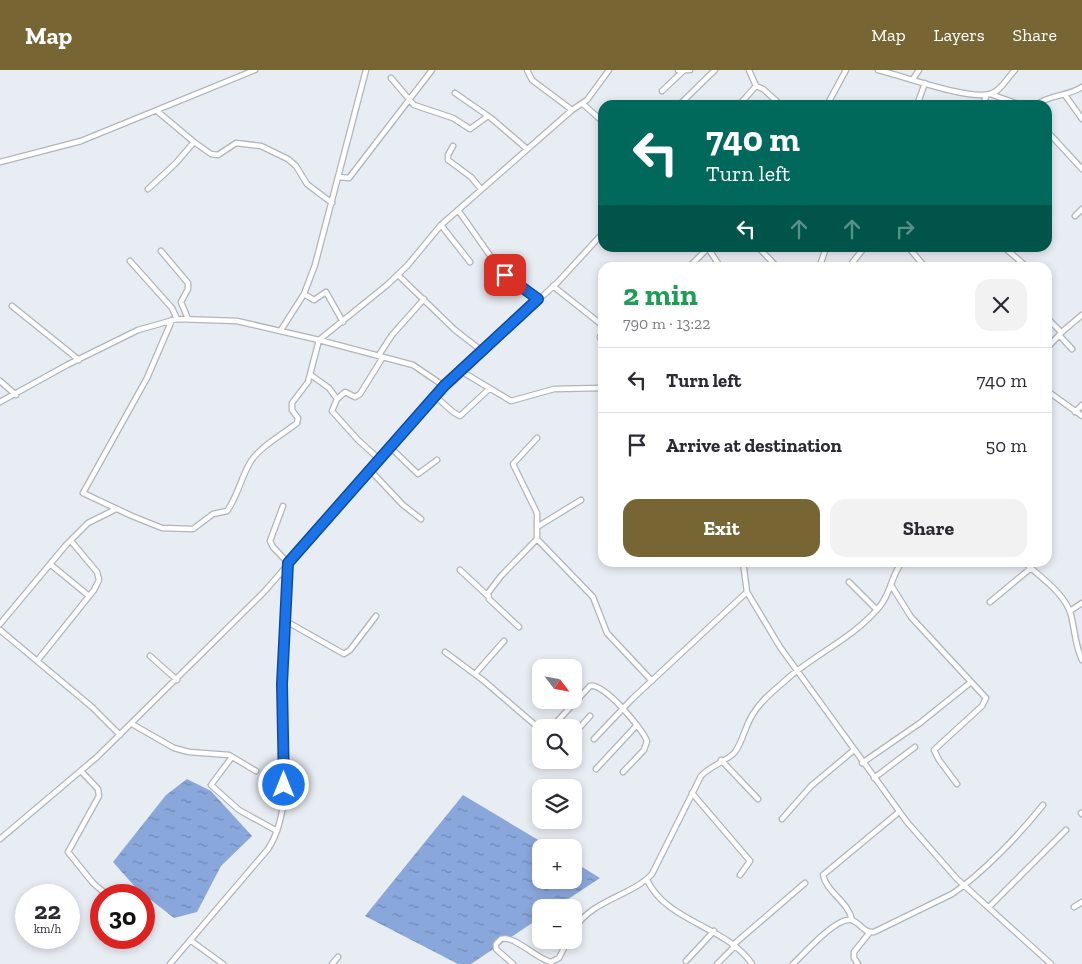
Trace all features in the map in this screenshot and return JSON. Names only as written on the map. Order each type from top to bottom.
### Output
[{"type":"street","points":[[0,162],[81,141],[157,111],[243,72],[255,70]]},
{"type":"street","points":[[281,330],[304,294],[332,203],[348,131],[366,70]]},
{"type":"street","points":[[339,177],[349,178],[432,70]]},
{"type":"street","points":[[527,70],[532,80],[572,110]]},
{"type":"street","points":[[130,261],[172,308],[174,319],[147,378],[83,490],[86,496],[157,527],[189,529],[195,527],[212,514],[228,512],[251,461],[257,454],[298,422],[292,410],[292,403],[306,386],[311,375],[319,340],[398,275],[441,225],[481,189],[572,110],[583,104],[609,70]]},
{"type":"street","points":[[662,91],[681,71],[690,70]]},
{"type":"street","points":[[684,100],[715,70]]},
{"type":"street","points":[[748,70],[756,86],[763,89],[775,100]]},
{"type":"street","points":[[830,100],[846,70]]},
{"type":"street","points":[[879,70],[958,92],[989,94],[1006,100]]},
{"type":"street","points":[[913,79],[919,70]]},
{"type":"street","points":[[985,100],[989,94],[999,89],[1015,70]]},
{"type":"street","points":[[391,78],[409,100],[417,106],[453,118],[470,129],[488,116]]},
{"type":"street","points":[[919,100],[925,83]]},
{"type":"street","points":[[743,100],[756,86]]},
{"type":"street","points":[[1043,100],[1065,95],[1082,87]]},
{"type":"street","points":[[455,93],[488,116],[527,149]]},
{"type":"street","points":[[1065,95],[1082,119]]},
{"type":"street","points":[[583,104],[598,117]]},
{"type":"street","points":[[157,111],[194,142],[214,155],[220,155],[236,143],[261,146],[273,151],[296,166],[307,184],[332,203]]},
{"type":"street","points":[[1052,136],[1082,169]]},
{"type":"street","points":[[148,189],[176,163],[194,142]]},
{"type":"street","points":[[453,146],[448,155],[448,160],[471,177],[481,189]]},
{"type":"street","points":[[1075,216],[1082,209]]},
{"type":"street","points":[[458,210],[479,236],[501,271],[538,299]]},
{"type":"street","points":[[441,225],[470,262]]},
{"type":"street","points":[[0,839],[81,771],[177,680],[264,592],[444,386],[462,372],[482,351],[553,286],[598,238]]},
{"type":"street","points":[[161,251],[188,283],[188,289],[181,302],[188,319]]},
{"type":"street","points":[[694,262],[704,252]]},
{"type":"street","points":[[762,252],[772,262]]},
{"type":"street","points":[[853,262],[861,252]]},
{"type":"street","points":[[912,252],[921,262]]},
{"type":"street","points":[[1010,252],[1021,262]]},
{"type":"street","points":[[398,275],[424,298],[455,330],[482,351]]},
{"type":"street","points":[[553,286],[598,322]]},
{"type":"street","points":[[304,294],[314,300],[326,292],[343,322]]},
{"type":"street","points":[[379,459],[358,440],[332,411],[337,399],[344,393],[355,397],[360,394],[392,335],[424,298]]},
{"type":"street","points":[[12,306],[79,360]]},
{"type":"street","points":[[1052,342],[1082,315]]},
{"type":"street","points":[[0,402],[138,330],[174,319],[237,321],[281,330],[420,368],[444,386]]},
{"type":"street","points":[[1052,323],[1072,348]]},
{"type":"street","points":[[462,372],[513,401],[554,389],[598,388]]},
{"type":"street","points":[[311,375],[329,388],[337,399]]},
{"type":"street","points":[[0,382],[16,395]]},
{"type":"street","points":[[435,396],[460,416],[490,389]]},
{"type":"street","points":[[1052,395],[1082,416]]},
{"type":"street","points":[[1075,412],[1082,405]]},
{"type":"street","points":[[488,596],[501,576],[537,539],[537,513],[513,464],[537,438]]},
{"type":"street","points":[[390,447],[418,474],[437,460]]},
{"type":"street","points":[[370,470],[403,505],[422,519]]},
{"type":"street","points":[[538,527],[581,500]]},
{"type":"street","points":[[170,964],[268,849],[277,831],[282,811],[284,785],[284,620],[288,563],[270,541],[283,506]]},
{"type":"street","points":[[0,624],[50,564],[91,520],[116,509]]},
{"type":"street","points":[[537,539],[593,597],[607,633],[652,681]]},
{"type":"street","points":[[37,661],[97,584],[99,576],[71,541]]},
{"type":"street","points":[[50,564],[89,596]]},
{"type":"street","points":[[744,567],[748,592],[796,672],[899,812],[935,857],[964,886],[1051,964]]},
{"type":"street","points":[[582,920],[587,914],[645,880],[656,867],[701,776],[734,752],[760,704],[796,672],[845,638],[877,610],[888,596],[894,576],[899,567]]},
{"type":"street","points":[[990,602],[1031,568],[1059,595],[1070,611],[1074,640],[1082,660]]},
{"type":"street","points":[[460,570],[519,626]]},
{"type":"street","points":[[849,582],[877,610]]},
{"type":"street","points":[[891,585],[911,617],[971,682],[985,694],[987,701],[934,750],[938,760],[957,784]]},
{"type":"street","points":[[594,739],[623,708],[748,592]]},
{"type":"street","points":[[1070,611],[1082,603]]},
{"type":"street","points":[[284,620],[344,654],[350,650],[376,616]]},
{"type":"street","points":[[0,630],[92,707],[120,735]]},
{"type":"street","points":[[475,674],[504,640]]},
{"type":"street","points":[[445,652],[475,674],[532,722]]},
{"type":"street","points":[[150,656],[177,680]]},
{"type":"street","points":[[862,762],[920,723],[971,682]]},
{"type":"street","points":[[560,719],[593,685],[599,687],[623,708],[646,737],[647,745],[623,772]]},
{"type":"street","points":[[582,725],[590,716]]},
{"type":"street","points":[[132,724],[174,748],[232,757],[256,770]]},
{"type":"street","points":[[596,769],[637,725]]},
{"type":"street","points":[[874,778],[915,747]]},
{"type":"street","points":[[782,819],[811,786],[854,750]]},
{"type":"street","points":[[232,757],[211,784],[239,810],[277,831]]},
{"type":"street","points":[[721,760],[758,799]]},
{"type":"street","points":[[81,771],[98,789],[99,796],[68,852],[94,884]]},
{"type":"street","points":[[692,793],[750,861],[740,875]]},
{"type":"street","points":[[858,964],[854,958],[854,952],[870,932],[918,912],[964,886],[1018,834],[1043,805]]},
{"type":"street","points":[[870,932],[852,920],[849,911],[824,881],[823,875],[899,812]]},
{"type":"street","points":[[989,907],[1066,830]]},
{"type":"street","points":[[645,880],[666,904],[714,931],[734,945],[752,964]]},
{"type":"street","points":[[717,964],[734,945],[805,883]]},
{"type":"street","points":[[1074,907],[1082,902]]},
{"type":"street","points":[[793,964],[838,923],[852,920]]},
{"type":"street","points":[[686,961],[714,931]]},
{"type":"street","points":[[513,964],[496,949],[496,944],[501,939],[510,939],[539,958],[553,963],[559,958],[564,949]]},
{"type":"street","points":[[190,940],[223,964]]},
{"type":"street","points":[[332,964],[338,957]]},
{"type":"water","points":[[187,779],[211,791],[252,836],[221,866],[197,912],[174,918],[155,903],[155,884],[133,884],[113,862],[166,795]]},
{"type":"water","points":[[463,795],[537,839],[532,839],[532,889],[582,889],[582,867],[600,878],[568,899],[532,899],[532,923],[471,964],[458,964],[365,916]]},
{"type":"route","points":[[284,785],[282,684],[285,592],[288,563],[444,386],[462,372],[479,353],[538,299],[505,275]]}]
